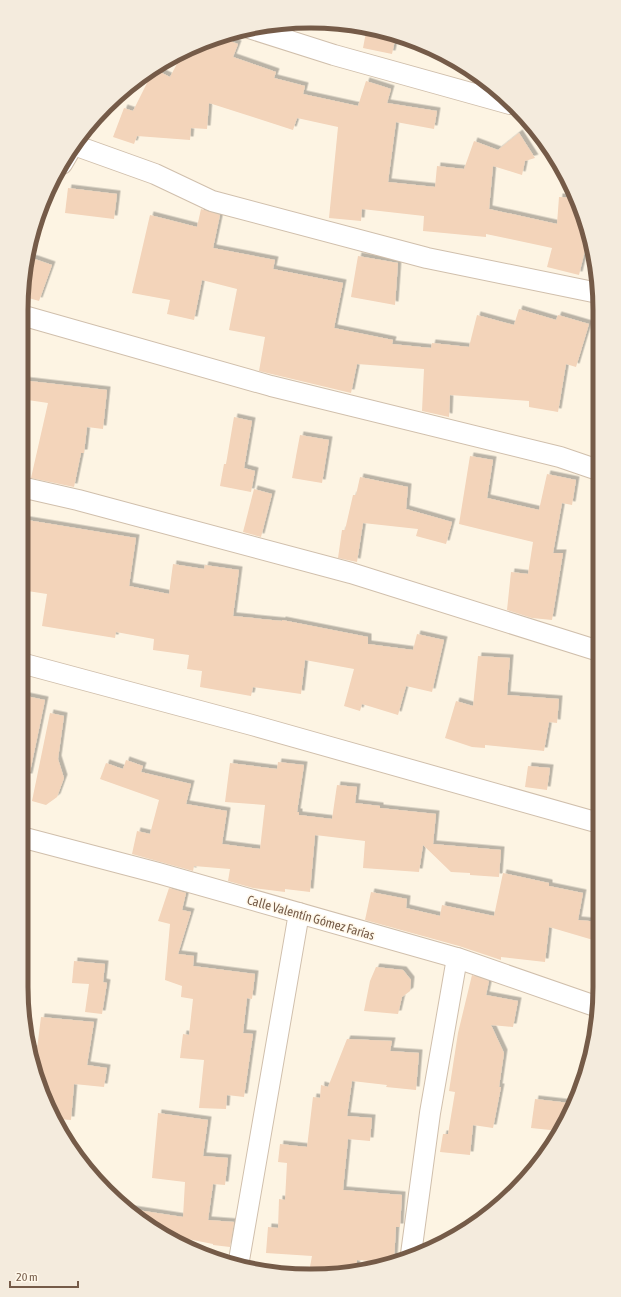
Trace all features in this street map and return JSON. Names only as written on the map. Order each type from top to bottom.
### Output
[{"type":"street","points":[[262,32],[334,55],[500,101]]},
{"type":"street","points":[[80,148],[155,174],[212,201],[427,258],[592,293]]},
{"type":"street","points":[[28,317],[271,386],[560,457],[593,468]]},
{"type":"street","points":[[28,489],[78,500],[351,573],[593,649]]},
{"type":"street","points":[[28,665],[252,724],[593,821]]},
{"type":"street","name":"Calle Valentín Gómez Farías","points":[[28,839],[158,873],[457,958],[592,1005]]},
{"type":"street","points":[[239,1260],[299,913]]},
{"type":"street","points":[[412,1250],[430,1113],[457,958]]},
{"type":"building","points":[[366,33],[395,41],[392,54],[363,48]]},
{"type":"building","points":[[228,40],[238,44],[233,57],[276,72],[274,78],[305,86],[303,94],[358,106],[366,81],[391,89],[387,103],[437,111],[434,129],[396,122],[388,182],[435,187],[437,166],[464,169],[474,141],[498,150],[519,133],[535,158],[525,161],[522,175],[493,166],[489,209],[557,224],[559,197],[569,198],[578,220],[586,247],[579,275],[547,267],[552,248],[486,234],[486,237],[423,231],[424,216],[362,209],[361,221],[329,218],[338,127],[297,118],[293,130],[209,103],[207,129],[191,128],[190,140],[137,136],[134,144],[113,137],[124,108],[133,111],[149,80],[160,72],[170,77],[178,61],[182,59],[184,61],[186,57]]},
{"type":"building","points":[[68,188],[117,194],[114,219],[65,213]]},
{"type":"building","points":[[201,209],[220,215],[213,248],[275,260],[273,269],[343,283],[334,328],[393,340],[392,344],[431,348],[432,343],[469,347],[477,315],[514,325],[519,309],[556,320],[558,315],[589,324],[576,367],[566,364],[558,412],[529,407],[529,401],[450,395],[449,417],[422,411],[424,369],[357,364],[351,393],[259,371],[265,337],[229,330],[237,289],[202,280],[194,320],[167,314],[170,300],[132,293],[150,215],[197,227]]},
{"type":"building","points":[[358,256],[398,263],[395,305],[351,297]]},
{"type":"building","points":[[32,258],[52,265],[39,301],[29,298]]},
{"type":"building","points":[[28,381],[107,390],[103,429],[87,427],[84,453],[81,453],[74,487],[31,478],[48,403],[28,400]]},
{"type":"building","points":[[234,417],[252,421],[244,468],[255,471],[251,492],[220,486],[224,464],[226,464]]},
{"type":"building","points":[[300,435],[329,440],[322,483],[292,478]]},
{"type":"building","points":[[470,456],[493,460],[487,498],[539,510],[547,474],[576,480],[572,505],[562,503],[553,553],[563,553],[552,620],[532,618],[507,610],[511,572],[528,574],[533,542],[459,524]]},
{"type":"building","points":[[360,477],[408,487],[406,509],[452,522],[446,544],[416,536],[418,529],[363,523],[357,562],[338,558],[342,530],[345,530],[353,495],[356,495]]},
{"type":"building","points":[[254,489],[272,494],[261,537],[243,532]]},
{"type":"building","points":[[28,520],[136,538],[129,586],[169,594],[173,564],[204,569],[205,565],[239,570],[233,616],[282,620],[368,637],[368,644],[413,650],[417,634],[444,640],[432,692],[406,686],[398,715],[362,704],[360,711],[344,706],[354,669],[305,660],[301,694],[253,687],[251,696],[200,687],[202,671],[187,669],[189,655],[153,650],[154,639],[116,632],[115,638],[42,626],[47,594],[28,591]]},
{"type":"building","points":[[478,656],[510,658],[507,695],[559,699],[557,723],[549,722],[544,751],[485,745],[485,748],[472,747],[445,738],[456,701],[473,706]]},
{"type":"building","points":[[28,696],[45,700],[28,777]]},
{"type":"building","points":[[50,713],[64,716],[58,759],[64,778],[57,797],[46,805],[32,801]]},
{"type":"building","points":[[126,760],[143,766],[141,772],[191,784],[186,804],[227,811],[222,844],[260,849],[265,805],[225,802],[230,763],[277,769],[278,762],[304,765],[297,812],[299,812],[299,815],[332,819],[337,785],[357,787],[355,803],[380,806],[380,808],[436,814],[433,844],[501,850],[499,877],[451,872],[423,845],[419,872],[363,868],[365,841],[315,835],[310,892],[285,889],[285,892],[253,888],[228,881],[230,869],[194,866],[193,871],[132,854],[137,831],[150,834],[159,800],[100,779],[106,763],[123,769]]},
{"type":"building","points":[[528,766],[550,768],[547,790],[525,787]]},
{"type":"building","points":[[503,873],[549,883],[549,886],[583,893],[578,920],[593,921],[593,940],[549,927],[545,962],[501,957],[501,960],[459,946],[365,920],[371,892],[407,899],[406,908],[440,916],[442,905],[494,916]]},
{"type":"building","points":[[169,888],[186,893],[182,910],[191,912],[178,954],[194,956],[193,966],[255,974],[252,999],[247,998],[243,1033],[253,1034],[244,1097],[227,1095],[226,1109],[199,1108],[204,1060],[180,1058],[183,1034],[189,1035],[193,999],[181,997],[182,986],[165,980],[170,924],[158,921]]},
{"type":"building","points":[[74,961],[105,964],[103,982],[107,983],[102,1014],[85,1012],[89,984],[72,983]]},
{"type":"building","points":[[376,967],[403,970],[411,980],[410,991],[402,997],[398,1014],[364,1011],[370,981]]},
{"type":"building","points":[[472,975],[489,981],[486,995],[518,1001],[513,1027],[491,1025],[504,1053],[499,1087],[501,1087],[493,1128],[473,1125],[470,1155],[440,1152],[443,1134],[448,1134],[455,1092],[449,1091],[458,1033]]},
{"type":"building","points":[[41,1017],[94,1022],[87,1065],[107,1068],[104,1087],[74,1084],[71,1120],[61,1119],[57,1111],[43,1077],[35,1049],[37,1049]]},
{"type":"building","points":[[347,1039],[392,1041],[390,1051],[419,1053],[416,1090],[386,1087],[387,1085],[352,1081],[347,1116],[372,1118],[370,1141],[348,1139],[343,1190],[402,1195],[400,1227],[396,1227],[394,1256],[376,1261],[357,1260],[356,1266],[347,1267],[310,1269],[312,1256],[266,1253],[268,1227],[278,1228],[279,1199],[285,1200],[287,1163],[278,1162],[280,1144],[307,1147],[313,1097],[320,1098],[321,1085],[328,1087]]},
{"type":"building","points":[[535,1099],[568,1103],[553,1130],[531,1128]]},
{"type":"building","points":[[158,1113],[208,1120],[203,1156],[228,1158],[225,1185],[213,1184],[208,1220],[234,1222],[230,1247],[182,1238],[138,1210],[183,1217],[185,1182],[152,1178]]}]
